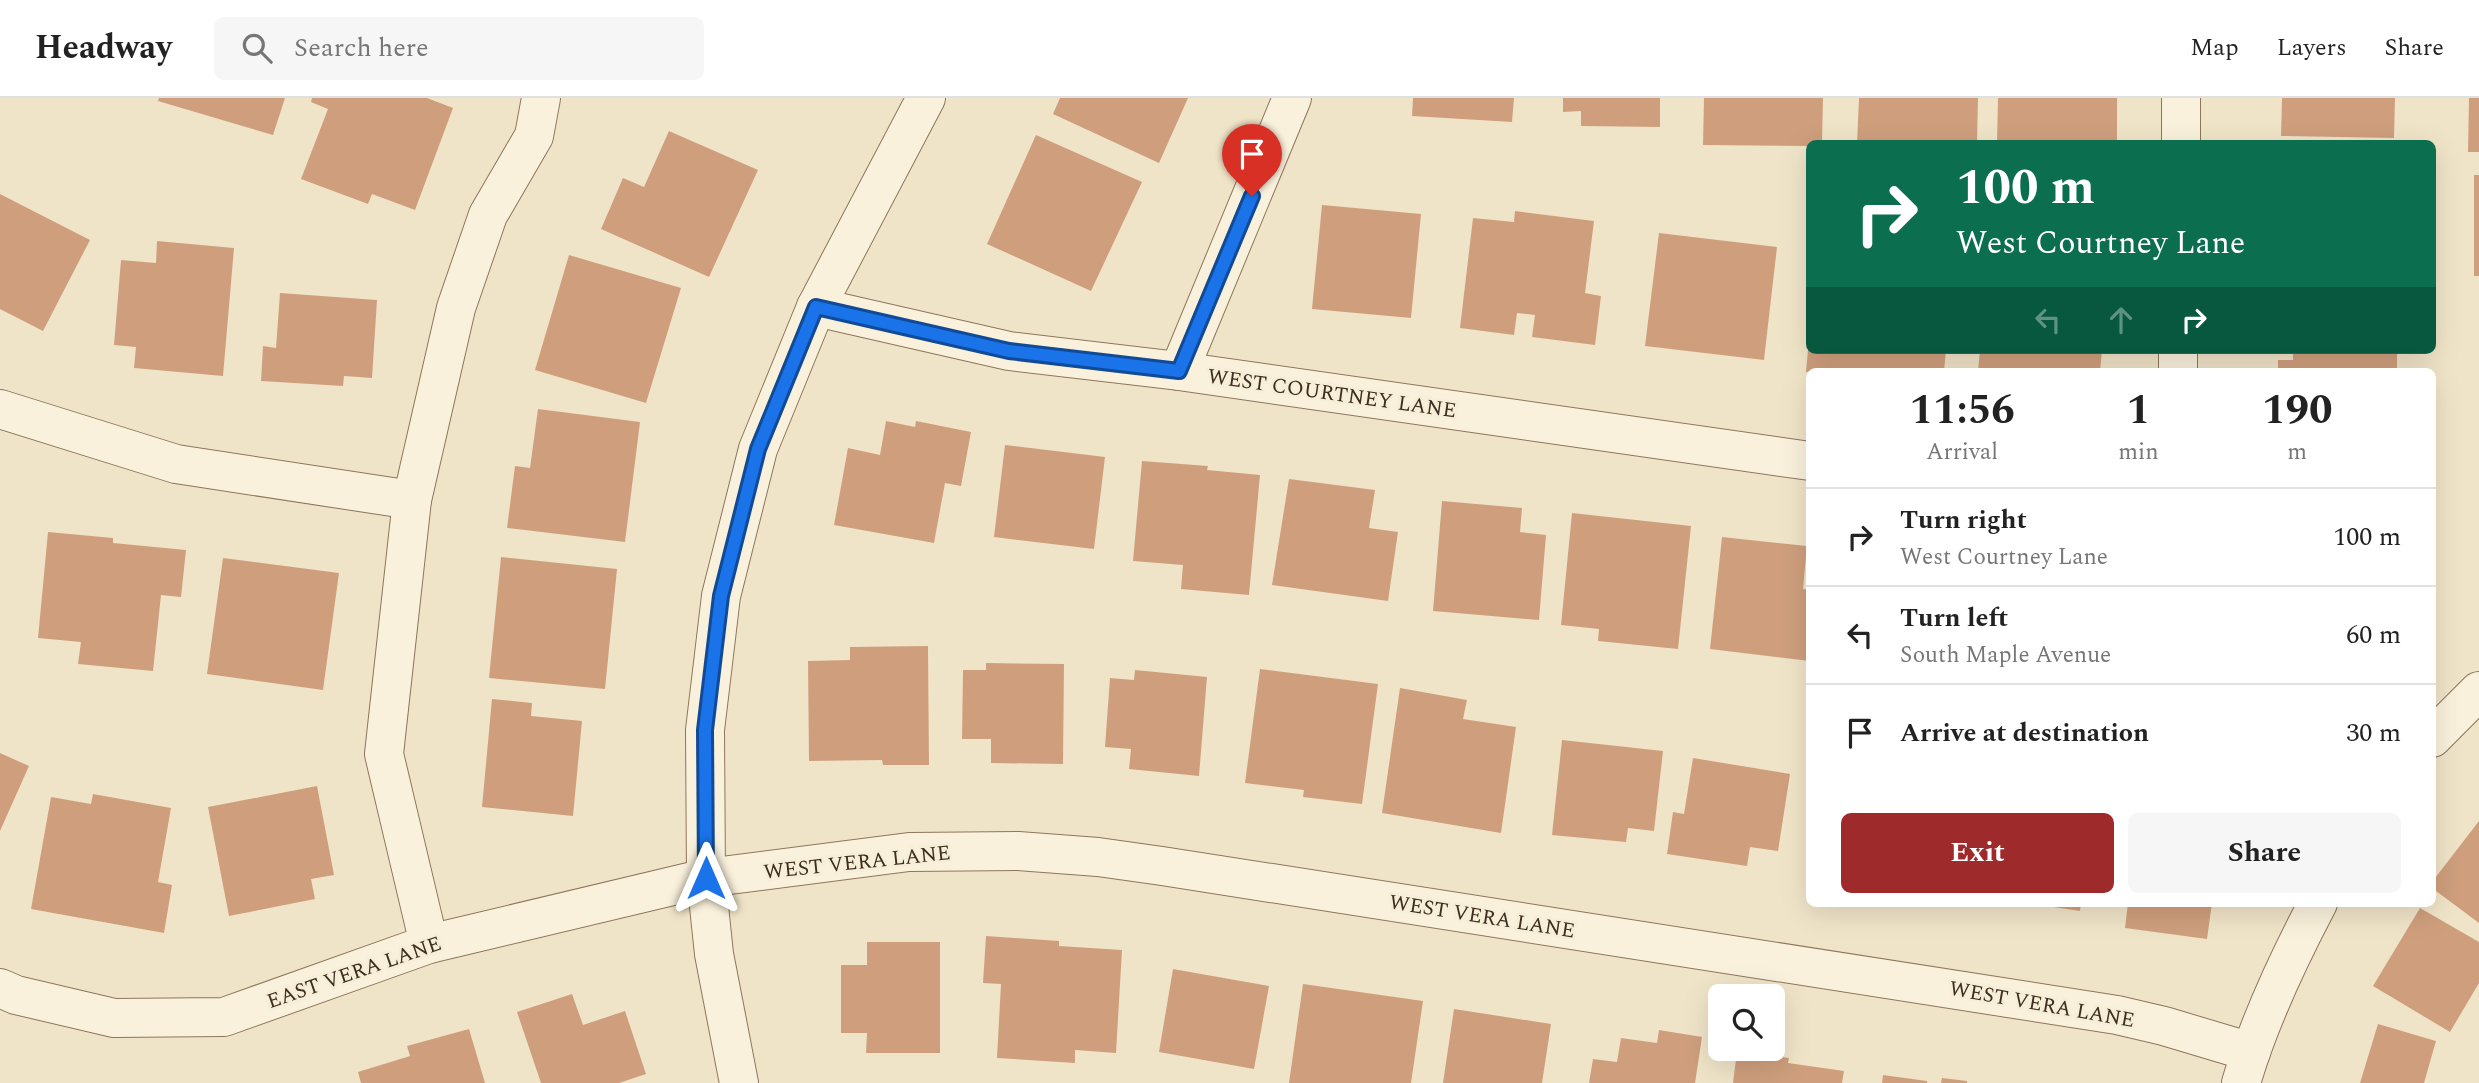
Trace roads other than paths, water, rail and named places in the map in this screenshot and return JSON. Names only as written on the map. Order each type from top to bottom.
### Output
[{"type":"street","points":[[429,944],[384,754],[412,500],[456,309],[488,215],[534,136],[541,98]]},
{"type":"street","points":[[739,1083],[714,954],[706,878],[705,730],[721,596],[758,449],[816,307],[926,98]]},
{"type":"street","points":[[1179,371],[1292,98]]},
{"type":"street","points":[[2180,140],[2181,98]]},
{"type":"street","name":"WEST COURTNEY LANE","points":[[816,307],[1009,351],[1179,371],[1806,460]]},
{"type":"street","points":[[0,408],[176,464],[412,500]]},
{"type":"street","points":[[2436,734],[2479,691]]},
{"type":"street","name":"WEST VERA LANE","points":[[706,878],[909,852],[1018,851],[1098,858],[2117,1015],[2164,1026],[2246,1067]]},
{"type":"street","name":"EAST VERA LANE","points":[[0,988],[16,995],[114,1018],[224,1017],[429,944],[706,878]]},
{"type":"street","points":[[2246,1067],[2283,972],[2316,907]]}]
